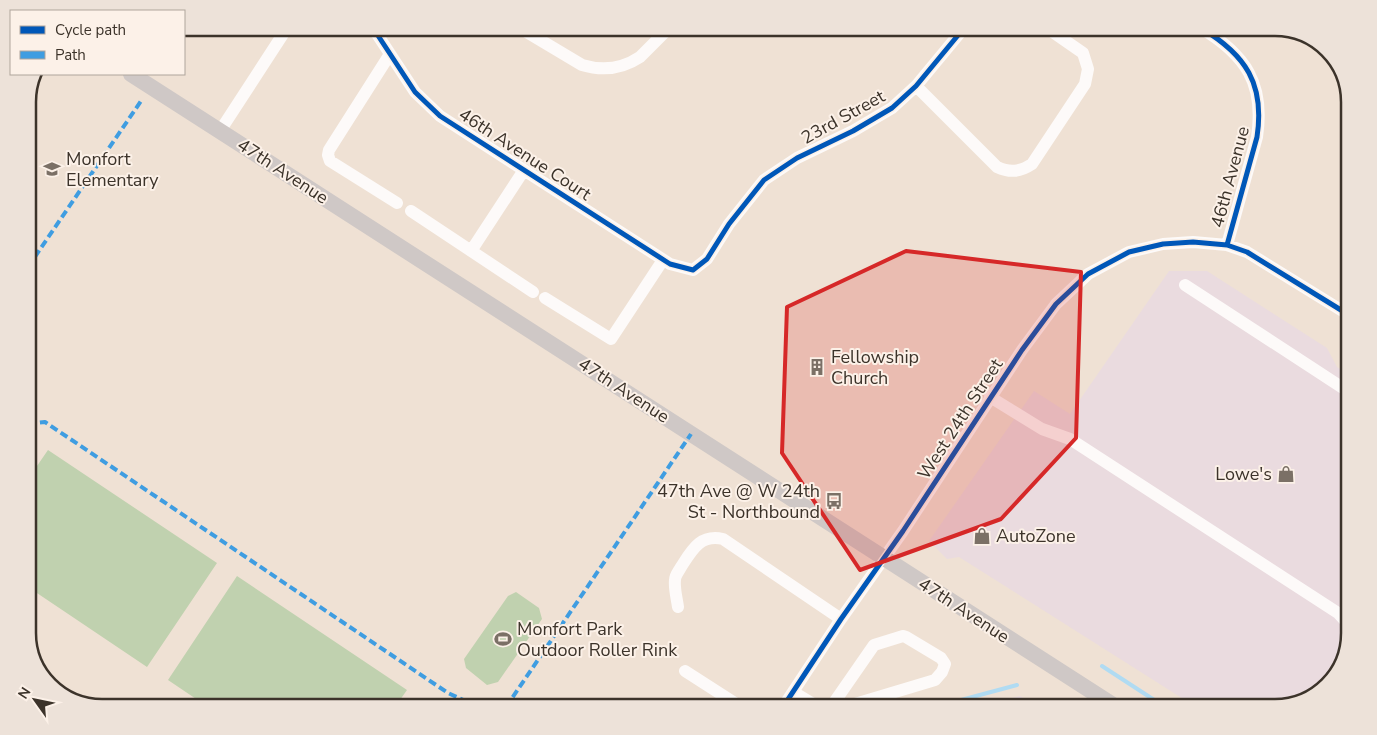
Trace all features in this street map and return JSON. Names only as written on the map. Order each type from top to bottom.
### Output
[{"type":"main road","name":"47th Avenue","points":[[133,75],[1102,699]]},
{"type":"street","points":[[220,130],[282,36]]},
{"type":"street","name":"46th Avenue Court","points":[[378,36],[415,92],[440,116],[663,260],[670,264],[693,270]]},
{"type":"street","points":[[533,36],[582,65],[607,69],[625,65],[640,57],[661,36]]},
{"type":"street","name":"23rd Street","points":[[693,270],[707,259],[728,224],[764,180],[797,158],[853,131],[892,108],[916,86],[957,36]]},
{"type":"street","points":[[916,86],[997,167],[1014,171],[1024,169],[1032,164],[1085,84],[1087,78],[1088,70],[1083,53],[1059,36]]},
{"type":"street","name":"46th Avenue","points":[[1212,36],[1241,59],[1254,82],[1258,98],[1259,121],[1257,137],[1227,244],[1248,252],[1341,310]]},
{"type":"street","points":[[390,54],[329,150],[328,156],[330,161],[397,203]]},
{"type":"street","points":[[471,251],[524,170]]},
{"type":"street","points":[[410,211],[533,292]]},
{"type":"street","name":"West 24th Street","points":[[789,699],[841,619],[908,523],[990,397],[1056,304],[1088,274],[1128,252],[1163,244],[1193,242],[1227,244]]},
{"type":"street","points":[[545,298],[610,339],[663,260]]},
{"type":"street","points":[[1186,285],[1341,387]]},
{"type":"street","points":[[990,397],[1042,429],[1070,439],[1341,616]]},
{"type":"street","points":[[678,607],[674,578],[692,550],[700,542],[715,537],[723,538],[841,619]]},
{"type":"street","points":[[837,699],[874,645],[903,636],[941,658],[945,664],[936,680],[874,699]]},
{"type":"street","points":[[685,671],[728,699]]},
{"type":"street","points":[[793,692],[804,699]]},
{"type":"highlighted area","points":[[906,251],[1081,272],[1076,438],[1001,519],[860,570],[782,453],[787,307]]},
{"type":"shaded area","points":[[1169,271],[1207,271],[1327,348],[1337,367],[1341,370],[1341,632],[1334,662],[1315,685],[1300,694],[1274,699],[1183,699],[959,557],[947,559],[929,541],[1034,391],[1070,414]]},
{"type":"shaded area","points":[[1020,696],[1025,699],[1008,699]]},
{"type":"green space","points":[[48,450],[217,563],[147,667],[36,592],[36,467]]},
{"type":"green space","points":[[237,576],[407,690],[401,699],[196,699],[168,680]]},
{"type":"green space","name":"Monfort Park Outdoor Roller Rink","points":[[516,592],[539,608],[542,619],[498,682],[487,685],[466,668],[464,659],[508,596]]},
{"type":"waterway","points":[[1102,666],[1153,699]]},
{"type":"waterway","points":[[965,699],[1017,685]]},
{"type":"marked path","points":[[36,255],[141,101]]},
{"type":"marked path","points":[[36,423],[45,422],[448,693],[461,699]]},
{"type":"marked path","points":[[511,699],[691,434]]},
{"type":"cycle path","points":[[378,36],[415,92],[440,116],[670,264],[693,270],[707,259],[729,224],[764,180],[797,158],[853,131],[892,108],[916,86],[957,36]]},
{"type":"cycle path","points":[[1214,36],[1241,60],[1255,86],[1258,101],[1257,137],[1227,245]]},
{"type":"cycle path","points":[[788,699],[841,619],[903,531],[1022,350],[1056,304],[1088,274],[1129,252],[1163,244],[1193,242],[1227,245],[1247,252],[1341,310]]},
{"type":"place","name":"Monfort Elementary","points":[[52,169]]},
{"type":"place","name":"Fellowship Church","points":[[817,367]]},
{"type":"place","name":"Lowe's","points":[[1286,474]]},
{"type":"place","name":"47th Ave @ W 24th St - Northbound","points":[[834,501]]},
{"type":"place","name":"AutoZone","points":[[982,536]]},
{"type":"place","name":"Monfort Park Outdoor Roller Rink","points":[[503,639]]}]
